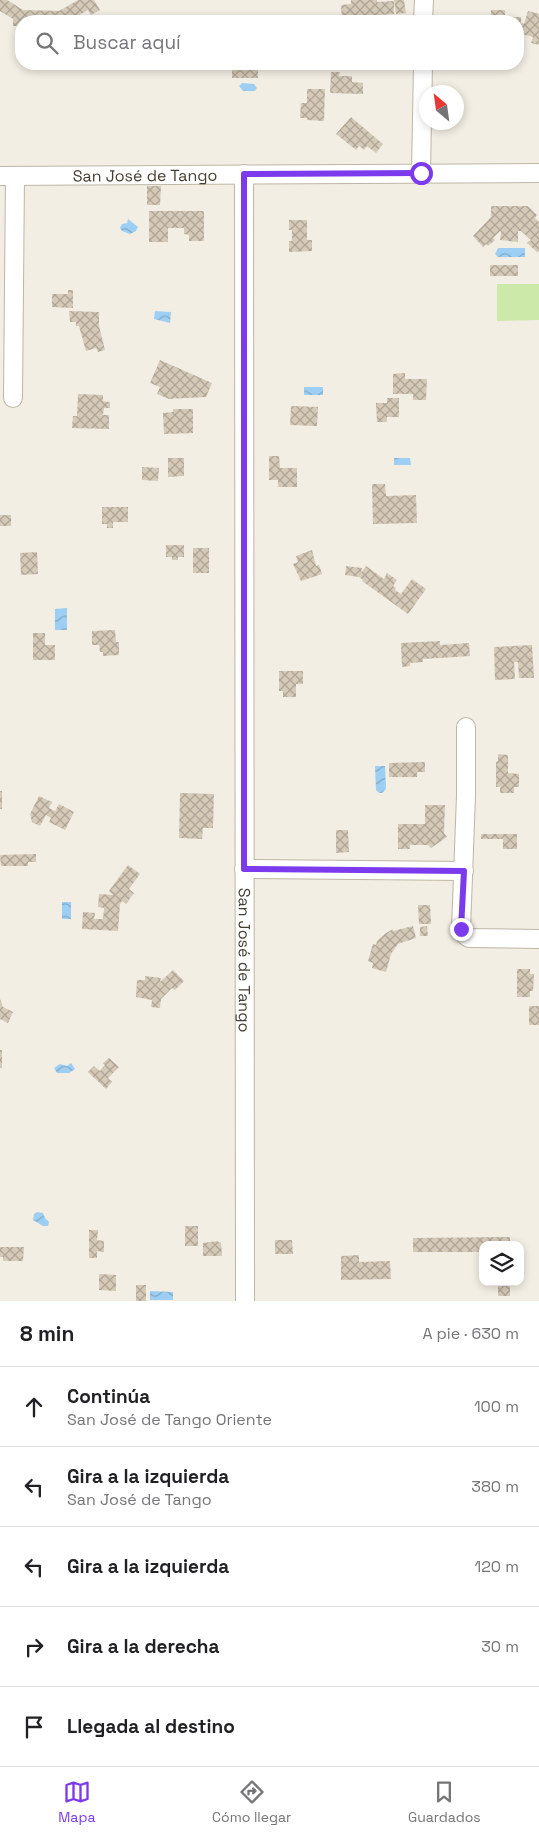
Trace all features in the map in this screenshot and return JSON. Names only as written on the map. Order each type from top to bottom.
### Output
[{"type":"street","points":[[423,15],[424,0]]},
{"type":"street","points":[[421,173],[423,70]]},
{"type":"street","points":[[244,174],[539,173]]},
{"type":"street","name":"San José de Tango","points":[[8,176],[244,174],[245,1301]]},
{"type":"street","points":[[8,176],[13,398]]},
{"type":"street","points":[[466,727],[466,796],[461,929],[469,938],[539,939]]},
{"type":"street","points":[[244,869],[464,871]]},
{"type":"green space","points":[[497,284],[539,284],[539,320],[497,321]]},
{"type":"water","points":[[242,83],[254,84],[257,88],[255,91],[243,91],[239,86]]},
{"type":"water","points":[[128,219],[138,227],[136,231],[130,234],[122,231],[120,228],[122,224],[127,223]]},
{"type":"water","points":[[498,248],[525,248],[525,257],[498,257],[495,254]]},
{"type":"water","points":[[155,311],[171,312],[170,323],[154,319]]},
{"type":"water","points":[[304,387],[323,387],[323,395],[304,395]]},
{"type":"water","points":[[394,458],[410,458],[411,465],[394,465]]},
{"type":"water","points":[[67,608],[67,630],[55,630],[55,609]]},
{"type":"water","points":[[375,766],[385,766],[386,789],[382,793],[376,790]]},
{"type":"water","points":[[62,902],[71,902],[71,919],[62,919]]},
{"type":"water","points":[[71,1063],[75,1069],[69,1073],[57,1073],[54,1068],[60,1064],[67,1066]]},
{"type":"water","points":[[37,1212],[43,1213],[49,1222],[48,1226],[43,1226],[33,1220],[34,1214]]},
{"type":"water","points":[[150,1291],[173,1292],[173,1300],[150,1300]]},
{"type":"building","points":[[0,0],[7,0],[23,10],[59,11],[78,0],[94,0],[100,10],[91,15],[88,10],[79,15],[15,15],[15,26],[13,26],[13,19],[0,11]]},
{"type":"building","points":[[351,0],[394,1],[394,14],[342,15],[341,5],[351,4]]},
{"type":"building","points":[[394,0],[404,0],[406,13],[396,14]]},
{"type":"building","points":[[491,10],[505,10],[505,15],[491,15]]},
{"type":"building","points":[[528,11],[539,14],[539,45],[531,43],[533,37],[524,35],[524,24]]},
{"type":"building","points":[[232,70],[258,70],[258,78],[232,78]]},
{"type":"building","points":[[331,72],[340,72],[339,76],[352,76],[352,82],[363,83],[363,94],[330,93]]},
{"type":"building","points":[[307,89],[325,89],[324,121],[300,118],[301,103],[307,103]]},
{"type":"building","points":[[351,117],[383,144],[376,153],[367,146],[364,150],[359,146],[356,150],[336,134]]},
{"type":"building","points":[[147,186],[161,186],[160,205],[147,205]]},
{"type":"building","points":[[491,206],[528,206],[537,215],[535,218],[539,222],[539,251],[537,252],[527,243],[531,240],[521,231],[518,231],[518,242],[500,240],[501,231],[493,238],[495,240],[488,246],[486,244],[483,247],[473,236],[491,217]]},
{"type":"building","points":[[149,211],[204,211],[204,241],[189,241],[189,235],[184,234],[184,228],[168,228],[168,242],[149,242]]},
{"type":"building","points":[[289,220],[307,220],[307,240],[312,240],[312,251],[289,252],[292,230],[289,230]]},
{"type":"building","points":[[490,265],[518,265],[518,276],[490,276]]},
{"type":"building","points":[[68,290],[73,290],[73,308],[52,307],[52,294],[68,294]]},
{"type":"building","points":[[69,311],[99,312],[99,326],[105,350],[98,352],[96,348],[86,351],[79,326],[76,326],[76,322],[70,322]]},
{"type":"building","points":[[160,360],[212,383],[206,397],[169,399],[157,394],[160,387],[150,383]]},
{"type":"building","points":[[405,373],[405,379],[427,379],[426,400],[413,400],[413,394],[393,394],[393,374]]},
{"type":"building","points":[[78,394],[103,395],[103,401],[110,402],[110,408],[104,408],[103,415],[109,415],[109,429],[72,428],[73,416],[77,416]]},
{"type":"building","points":[[387,398],[399,398],[399,417],[387,417],[387,422],[377,422],[376,403],[387,403]]},
{"type":"building","points":[[291,406],[318,407],[317,426],[290,425]]},
{"type":"building","points":[[173,409],[193,409],[193,433],[164,434],[163,413],[173,412]]},
{"type":"building","points":[[269,456],[279,456],[280,468],[297,468],[297,487],[278,487],[278,480],[269,480]]},
{"type":"building","points":[[168,458],[184,458],[184,476],[168,477]]},
{"type":"building","points":[[142,467],[159,468],[158,481],[142,480]]},
{"type":"building","points":[[372,484],[385,484],[386,496],[416,495],[417,523],[373,524]]},
{"type":"building","points":[[102,507],[128,507],[128,522],[113,522],[113,528],[107,528],[107,524],[102,524]]},
{"type":"building","points":[[0,515],[11,515],[11,526],[0,526]]},
{"type":"building","points":[[166,545],[184,545],[184,557],[172,560],[172,557],[166,557]]},
{"type":"building","points":[[193,548],[209,548],[209,573],[193,573]]},
{"type":"building","points":[[312,550],[316,566],[319,565],[322,574],[301,581],[293,564],[298,562],[296,556]]},
{"type":"building","points":[[37,552],[38,574],[21,575],[20,553]]},
{"type":"building","points":[[346,566],[362,568],[361,573],[366,566],[384,579],[387,573],[397,580],[393,586],[401,594],[412,579],[426,589],[408,614],[359,577],[345,575]]},
{"type":"building","points":[[115,630],[116,642],[119,642],[119,655],[103,656],[99,645],[92,645],[92,631]]},
{"type":"building","points":[[33,633],[45,633],[45,645],[55,645],[55,660],[33,660]]},
{"type":"building","points":[[440,641],[440,645],[469,643],[470,656],[423,659],[423,662],[410,663],[410,666],[402,667],[401,643]]},
{"type":"building","points":[[532,645],[534,678],[519,678],[518,662],[514,662],[515,679],[495,680],[494,647]]},
{"type":"building","points":[[279,671],[303,671],[303,684],[296,684],[296,697],[283,697],[283,691],[279,691]]},
{"type":"building","points":[[498,754],[508,755],[508,773],[519,774],[519,787],[514,787],[514,793],[500,793],[500,787],[496,787],[496,762],[498,761]]},
{"type":"building","points":[[425,762],[425,772],[417,772],[417,777],[389,777],[389,763]]},
{"type":"building","points":[[0,791],[2,791],[2,809],[0,809]]},
{"type":"building","points":[[180,793],[214,794],[213,828],[203,828],[202,839],[179,838]]},
{"type":"building","points":[[39,796],[52,802],[49,808],[55,811],[59,804],[74,812],[65,830],[49,822],[51,818],[46,815],[40,826],[32,822],[30,814]]},
{"type":"building","points":[[425,805],[445,805],[444,833],[447,837],[431,848],[428,845],[410,845],[410,849],[398,849],[398,824],[425,824]]},
{"type":"building","points":[[336,830],[348,830],[349,852],[336,853]]},
{"type":"building","points":[[481,834],[517,834],[517,849],[503,849],[503,839],[481,839]]},
{"type":"building","points":[[36,854],[36,862],[28,862],[28,866],[1,866],[0,855]]},
{"type":"building","points":[[128,865],[140,874],[129,889],[134,893],[126,904],[122,901],[120,904],[118,931],[82,929],[83,912],[95,913],[94,919],[103,919],[104,908],[98,907],[99,894],[113,895],[109,891]]},
{"type":"building","points":[[418,905],[430,905],[431,924],[419,924]]},
{"type":"building","points":[[413,926],[416,938],[398,944],[391,954],[386,972],[372,968],[373,963],[368,961],[373,944],[376,945],[377,941],[393,929],[393,931]]},
{"type":"building","points":[[427,926],[428,936],[420,936],[420,927]]},
{"type":"building","points":[[517,969],[530,969],[530,974],[534,974],[533,991],[530,991],[530,997],[517,997]]},
{"type":"building","points":[[173,970],[184,981],[175,990],[172,988],[161,999],[160,1008],[151,1007],[152,1000],[136,997],[137,980],[145,980],[145,976],[161,978],[160,982]]},
{"type":"building","points":[[0,999],[3,1007],[13,1012],[8,1023],[0,1019]]},
{"type":"building","points":[[529,1006],[539,1006],[539,1025],[529,1025]]},
{"type":"building","points":[[0,1050],[2,1050],[2,1068],[0,1068]]},
{"type":"building","points":[[109,1058],[119,1067],[108,1078],[112,1082],[106,1089],[88,1072],[94,1066],[100,1071],[105,1065],[103,1063]]},
{"type":"building","points":[[185,1226],[198,1226],[198,1246],[185,1246]]},
{"type":"building","points":[[89,1230],[98,1230],[97,1240],[104,1241],[104,1252],[97,1251],[97,1258],[89,1258]]},
{"type":"building","points":[[510,1237],[510,1241],[479,1241],[479,1252],[413,1252],[413,1238]]},
{"type":"building","points":[[275,1240],[292,1240],[293,1254],[275,1254]]},
{"type":"building","points":[[217,1241],[221,1243],[222,1256],[203,1256],[203,1243]]},
{"type":"building","points":[[0,1247],[24,1247],[23,1261],[3,1261],[3,1257],[0,1257]]},
{"type":"building","points":[[359,1255],[359,1262],[390,1261],[391,1279],[341,1280],[341,1256]]},
{"type":"building","points":[[99,1274],[116,1275],[116,1291],[99,1290]]},
{"type":"building","points":[[136,1285],[146,1285],[146,1301],[136,1301]]},
{"type":"building","points":[[498,1286],[510,1286],[510,1296],[498,1296]]},
{"type":"route","points":[[421,173],[244,174],[244,869],[464,871],[461,929]]}]
